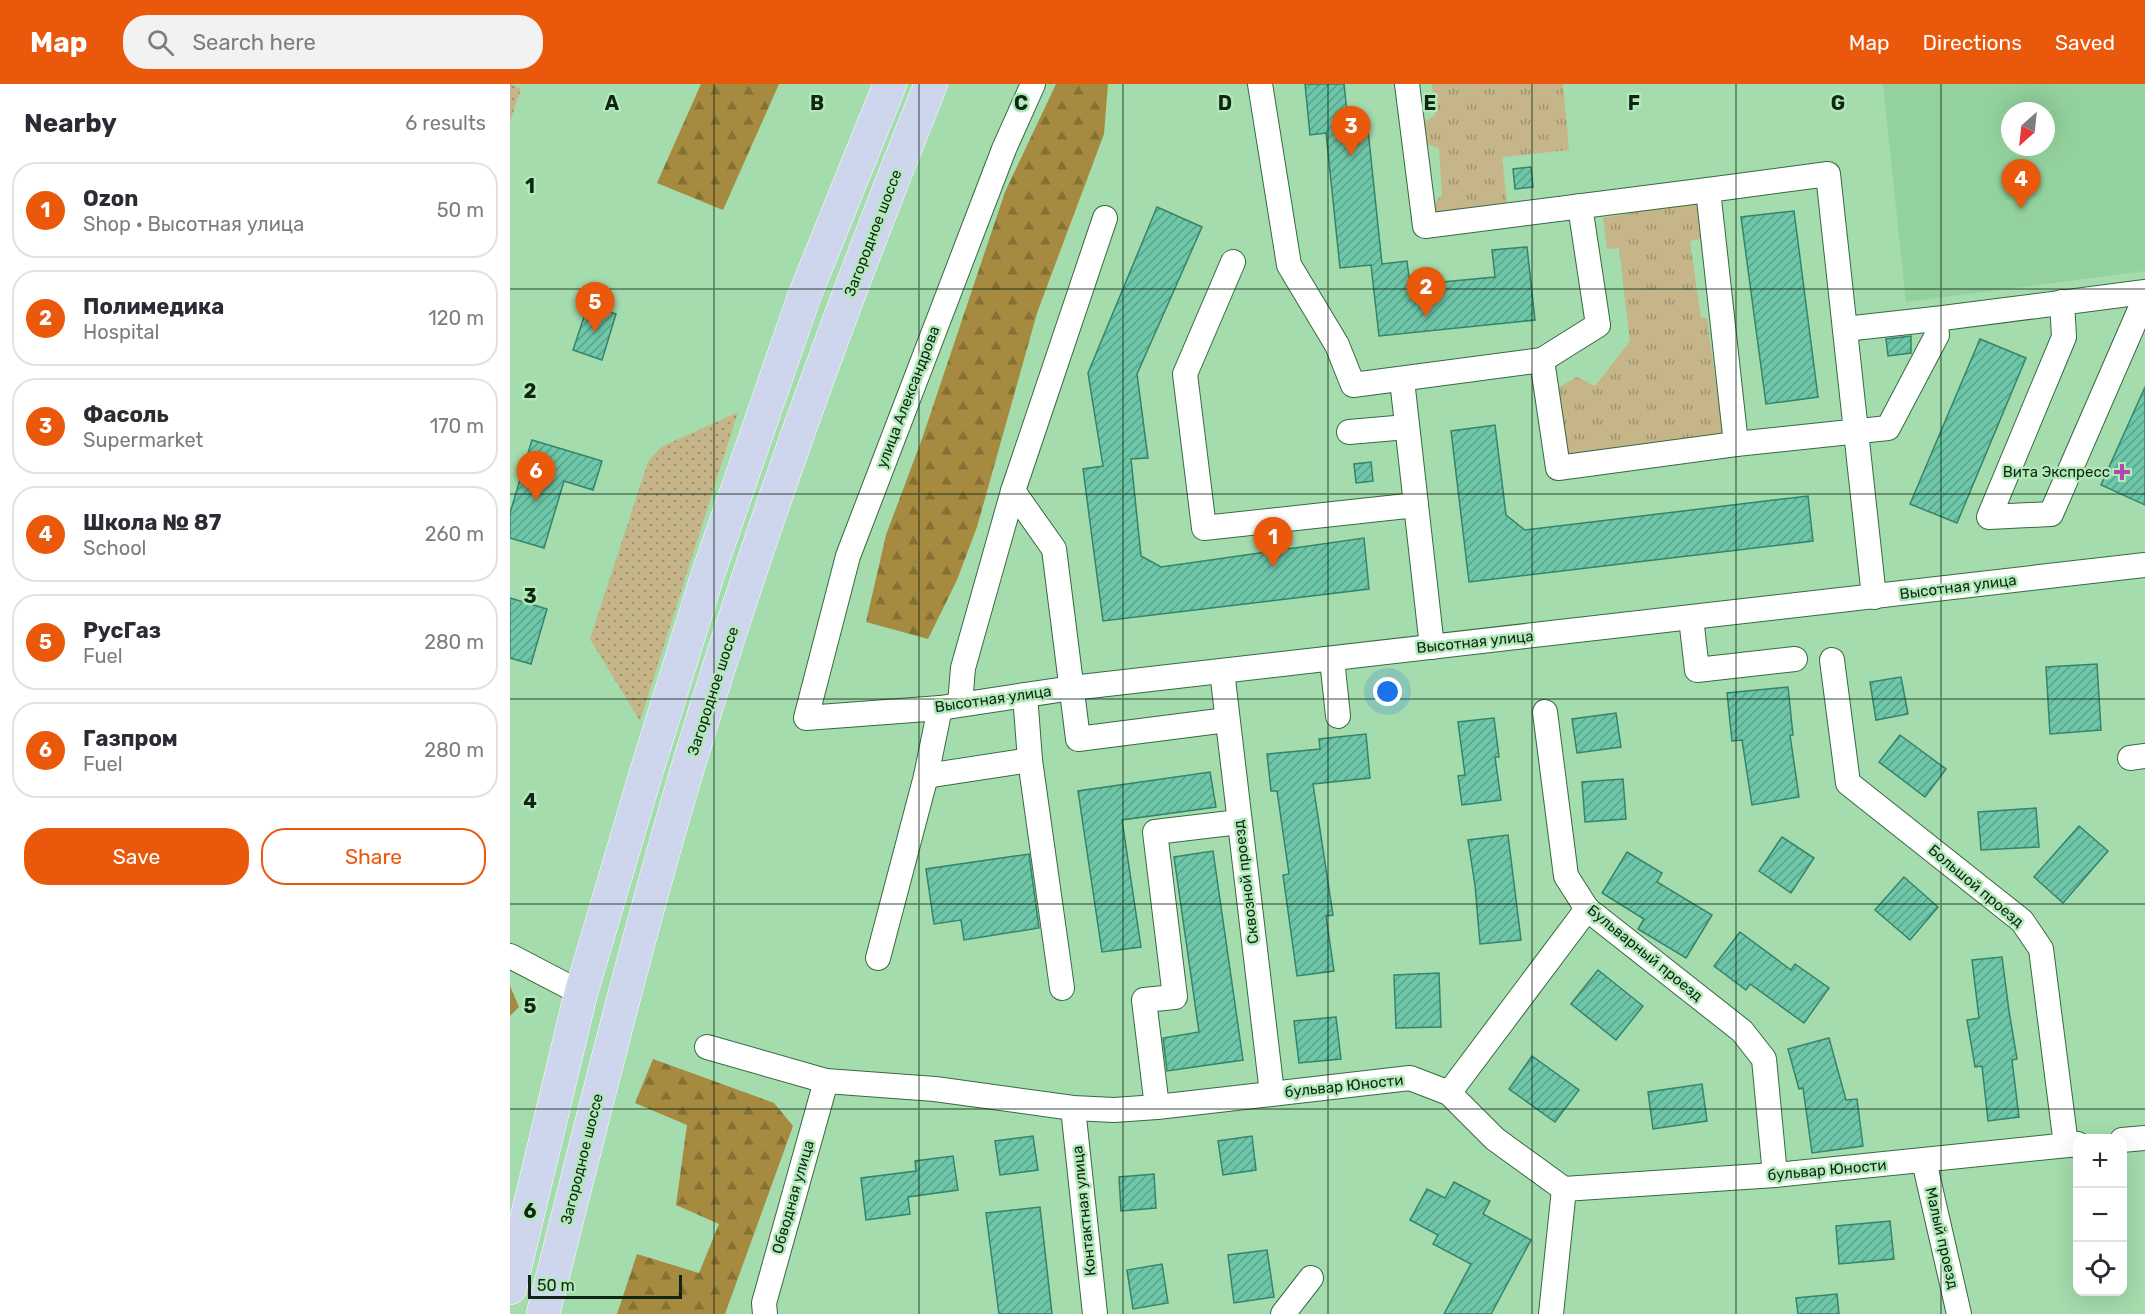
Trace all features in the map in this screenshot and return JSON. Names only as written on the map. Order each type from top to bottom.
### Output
[{"type":"highway","points":[[510,1288],[582,993],[642,784],[707,577],[804,297],[890,84]]},
{"type":"highway","name":"Загородное шоссе","points":[[543,1314],[621,1008],[682,787],[721,663],[813,392],[931,84]]},
{"type":"street","name":"улица Александрова","points":[[806,718],[848,556],[1004,149],[1033,84]]},
{"type":"street","points":[[1260,84],[1289,265],[1337,345],[1353,385],[1542,360],[1598,325],[1580,206]]},
{"type":"street","points":[[1407,84],[1425,226],[1828,174],[1874,597]]},
{"type":"street","points":[[1708,190],[1736,444]]},
{"type":"street","points":[[878,958],[926,776],[963,668],[1013,491],[1051,372],[1105,218]]},
{"type":"street","points":[[1233,262],[1185,374],[1204,528],[1416,505]]},
{"type":"street","points":[[1845,329],[1935,320],[2145,292]]},
{"type":"street","points":[[2062,302],[2064,337],[1989,517],[2051,514],[2145,298]]},
{"type":"street","points":[[1542,360],[1558,468],[1736,444],[1888,428],[1937,335],[1935,320]]},
{"type":"street","points":[[1402,380],[1432,647]]},
{"type":"street","points":[[1349,432],[1407,427]]},
{"type":"street","points":[[1013,491],[1054,549],[1078,739],[1227,720]]},
{"type":"street","name":"Высотная улица","points":[[806,718],[950,706],[1072,688],[2145,565]]},
{"type":"street","points":[[1691,618],[1697,670],[1795,659]]},
{"type":"street","points":[[1332,659],[1338,716]]},
{"type":"street","name":"Большой проезд","points":[[1832,660],[1848,783],[2022,921],[2041,949],[2072,1145]]},
{"type":"street","name":"Сквозной проезд","points":[[1222,671],[1272,1093]]},
{"type":"street","points":[[1025,695],[1030,760],[1062,988]]},
{"type":"street","name":"Бульварный проезд","points":[[1545,712],[1566,876],[1587,909],[1742,1031],[1764,1059],[1775,1175]]},
{"type":"street","points":[[926,776],[1030,760]]},
{"type":"street","points":[[1157,1107],[1144,1000],[1175,996],[1155,832],[1239,822]]},
{"type":"street","points":[[1449,1093],[1587,909]]},
{"type":"street","points":[[510,956],[582,993]]},
{"type":"street","name":"бульвар Юности","points":[[707,1047],[826,1081],[935,1089],[1073,1108],[1114,1110],[1410,1078],[1449,1093],[1496,1139],[1564,1189],[1775,1175],[2072,1145]]},
{"type":"street","name":"Обводная улица","points":[[765,1314],[764,1303],[826,1081]]},
{"type":"street","name":"Контактная улица","points":[[1073,1108],[1095,1314]]},
{"type":"street","points":[[2127,1140],[2145,1138]]},
{"type":"street","name":"Малый проезд","points":[[1924,1161],[1959,1314]]},
{"type":"street","points":[[1551,1314],[1564,1189]]},
{"type":"street","points":[[1283,1314],[1311,1278]]},
{"type":"shaded area","points":[[1883,84],[2145,84],[2145,271],[1906,302]]},
{"type":"green space","points":[[510,84],[521,89],[510,122]]},
{"type":"green space","points":[[701,84],[779,84],[723,210],[657,183]]},
{"type":"green space","points":[[1056,84],[1108,84],[1104,134],[1037,313],[977,527],[957,580],[928,639],[866,622],[886,535],[922,439],[1005,192]]},
{"type":"green space","points":[[1432,84],[1563,84],[1569,150],[1502,157],[1507,204],[1434,212],[1433,204],[1442,195],[1439,148],[1423,143],[1421,123],[1435,116]]},
{"type":"green space","points":[[1699,201],[1705,238],[1690,241],[1701,318],[1707,318],[1723,435],[1562,458],[1554,390],[1577,377],[1595,386],[1630,341],[1619,248],[1607,249],[1603,218]]},
{"type":"green space","points":[[738,412],[640,721],[590,639],[648,462],[661,447]]},
{"type":"green space","points":[[510,986],[519,1007],[510,1016]]},
{"type":"green space","points":[[653,1059],[774,1103],[793,1126],[725,1314],[617,1314],[637,1254],[699,1273],[719,1224],[676,1205],[687,1125],[635,1103]]},
{"type":"building","points":[[1305,84],[1344,84],[1349,132],[1368,130],[1382,264],[1407,261],[1410,285],[1495,277],[1492,250],[1527,247],[1535,320],[1379,336],[1371,265],[1340,268],[1326,133],[1310,135]]},
{"type":"building","points":[[1531,167],[1533,187],[1515,189],[1513,169]]},
{"type":"building","points":[[1157,207],[1202,227],[1137,374],[1148,458],[1131,459],[1141,556],[1161,567],[1364,538],[1369,589],[1103,621],[1083,469],[1103,466],[1088,373]]},
{"type":"building","points":[[1794,211],[1818,397],[1766,404],[1741,217]]},
{"type":"building","points":[[588,305],[616,314],[602,360],[573,350]]},
{"type":"building","points":[[1911,336],[1911,353],[1888,356],[1886,339]]},
{"type":"building","points":[[1980,339],[2026,358],[1957,523],[1910,504]]},
{"type":"building","points":[[2145,387],[2145,505],[2101,485]]},
{"type":"building","points":[[1495,425],[1506,515],[1525,530],[1808,496],[1813,541],[1469,582],[1451,431]]},
{"type":"building","points":[[532,440],[602,461],[593,490],[564,481],[544,548],[510,538],[510,513]]},
{"type":"building","points":[[1371,462],[1373,481],[1356,483],[1354,464]]},
{"type":"building","points":[[510,598],[547,609],[531,664],[510,658]]},
{"type":"building","points":[[2097,664],[2101,730],[2050,734],[2046,667]]},
{"type":"building","points":[[1901,677],[1908,714],[1876,720],[1870,682]]},
{"type":"building","points":[[1788,687],[1793,735],[1790,735],[1799,797],[1752,805],[1742,740],[1732,741],[1727,693]]},
{"type":"building","points":[[1616,713],[1621,747],[1577,753],[1572,719]]},
{"type":"building","points":[[1494,718],[1499,757],[1495,757],[1501,800],[1462,805],[1458,776],[1465,775],[1458,722]]},
{"type":"building","points":[[1366,734],[1370,778],[1313,784],[1333,915],[1326,916],[1334,971],[1297,976],[1283,875],[1289,874],[1277,791],[1271,791],[1267,754],[1320,749],[1319,739]]},
{"type":"building","points":[[1900,735],[1946,769],[1925,797],[1879,762]]},
{"type":"building","points":[[1210,772],[1216,807],[1122,820],[1141,947],[1102,952],[1078,791]]},
{"type":"building","points":[[1623,779],[1626,819],[1585,822],[1582,782]]},
{"type":"building","points":[[2036,808],[2039,847],[1981,850],[1978,812]]},
{"type":"building","points":[[2079,826],[2108,851],[2063,903],[2034,877]]},
{"type":"building","points":[[1508,835],[1521,940],[1480,944],[1468,840]]},
{"type":"building","points":[[1782,837],[1814,858],[1791,893],[1759,871]]},
{"type":"building","points":[[1213,851],[1243,1060],[1167,1071],[1163,1038],[1199,1032],[1174,857]]},
{"type":"building","points":[[1627,852],[1662,873],[1657,882],[1712,915],[1686,958],[1638,929],[1644,919],[1602,893]]},
{"type":"building","points":[[1029,854],[1039,928],[964,940],[961,920],[934,924],[926,869]]},
{"type":"building","points":[[1904,877],[1938,907],[1910,940],[1875,910]]},
{"type":"building","points":[[1740,932],[1791,970],[1795,964],[1829,988],[1804,1023],[1750,984],[1746,990],[1714,966]]},
{"type":"building","points":[[2002,957],[2017,1059],[2012,1060],[2019,1117],[1988,1121],[1982,1066],[1975,1067],[1967,1020],[1979,1018],[1972,960]]},
{"type":"building","points":[[1598,970],[1643,1006],[1616,1040],[1571,1004]]},
{"type":"building","points":[[1439,973],[1441,1027],[1396,1028],[1394,975]]},
{"type":"building","points":[[1336,1017],[1341,1059],[1299,1063],[1294,1021]]},
{"type":"building","points":[[1829,1038],[1846,1100],[1857,1099],[1863,1146],[1812,1153],[1803,1088],[1799,1089],[1788,1049]]},
{"type":"building","points":[[1532,1056],[1579,1090],[1555,1122],[1509,1089]]},
{"type":"building","points":[[1702,1084],[1707,1121],[1653,1129],[1648,1092]]},
{"type":"building","points":[[1033,1136],[1038,1170],[1000,1175],[995,1141]]},
{"type":"building","points":[[1252,1136],[1256,1170],[1223,1175],[1218,1141]]},
{"type":"building","points":[[953,1156],[958,1190],[908,1197],[910,1214],[866,1220],[861,1178],[916,1171],[915,1161]]},
{"type":"building","points":[[1154,1174],[1156,1208],[1121,1211],[1119,1177]]},
{"type":"building","points":[[1454,1182],[1490,1201],[1483,1214],[1531,1240],[1491,1314],[1444,1314],[1471,1264],[1433,1244],[1438,1235],[1410,1220],[1427,1189],[1445,1198]]},
{"type":"building","points":[[1040,1207],[1052,1314],[999,1314],[986,1213]]},
{"type":"building","points":[[1890,1221],[1894,1259],[1839,1264],[1836,1226]]},
{"type":"building","points":[[1267,1250],[1274,1297],[1234,1303],[1228,1255]]},
{"type":"building","points":[[1162,1264],[1168,1303],[1133,1309],[1127,1270]]},
{"type":"building","points":[[1837,1294],[1839,1314],[1798,1314],[1796,1298]]},
{"type":"place","name":"Фасоль","points":[[1351,156]]},
{"type":"place","name":"Школа № 87","points":[[2021,209]]},
{"type":"place","name":"Полимедика","points":[[1426,317]]},
{"type":"place","name":"РусГаз","points":[[595,332]]},
{"type":"place","name":"Вита Экспресс","points":[[2122,472]]},
{"type":"place","name":"Газпром","points":[[536,501]]},
{"type":"place","name":"Ozon","points":[[1273,567]]}]
